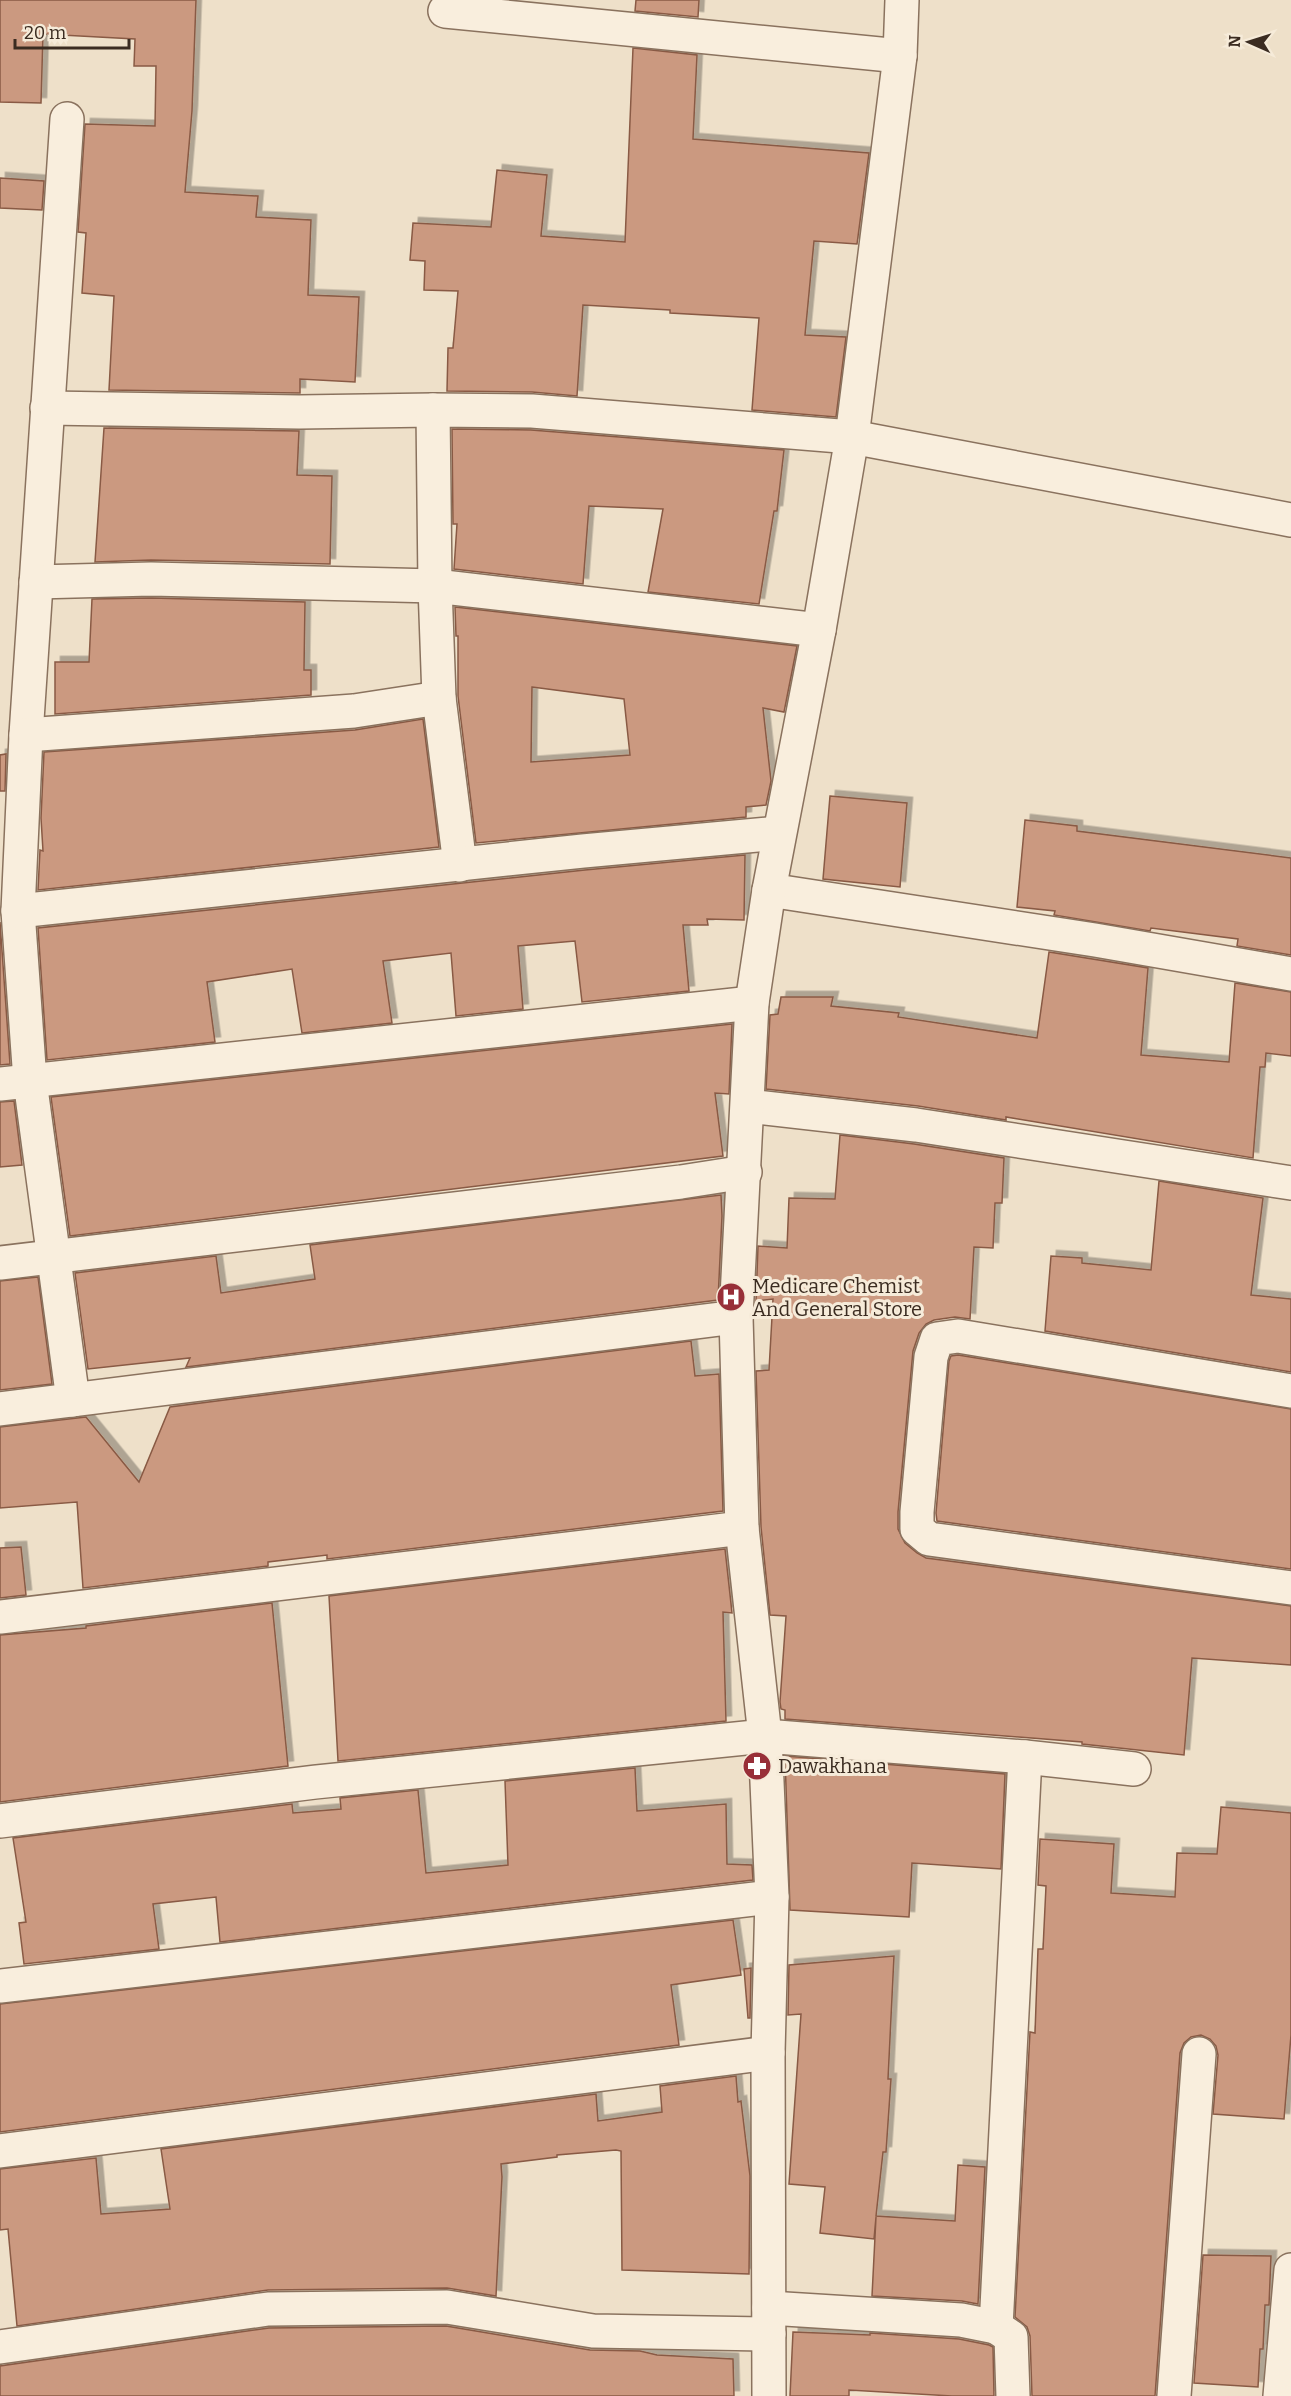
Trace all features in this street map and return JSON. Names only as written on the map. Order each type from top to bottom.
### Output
[{"type":"street","points":[[769,2396],[768,2053],[772,1897],[765,1736],[742,1528],[736,1317],[752,1003],[779,833],[819,630],[852,437],[900,56],[902,0]]},
{"type":"street","points":[[444,11],[900,56]]},
{"type":"street","points":[[67,119],[26,735],[18,911],[15,1082],[53,1257],[73,1400]]},
{"type":"street","points":[[47,408],[299,412],[532,411],[852,437],[1291,520]]},
{"type":"street","points":[[433,410],[439,698],[460,865]]},
{"type":"street","points":[[36,582],[151,579],[435,586],[819,630]]},
{"type":"street","points":[[26,735],[354,711],[439,698]]},
{"type":"street","points":[[18,911],[583,851],[779,833]]},
{"type":"street","points":[[769,890],[1095,940],[1291,974]]},
{"type":"street","points":[[15,1082],[752,1003]]},
{"type":"street","points":[[748,1106],[916,1125],[1291,1183]]},
{"type":"street","points":[[0,1263],[681,1182],[745,1172]]},
{"type":"street","points":[[0,1409],[736,1317]]},
{"type":"street","points":[[1291,1391],[958,1336],[937,1339],[931,1357],[917,1529],[929,1539],[1291,1588]]},
{"type":"street","points":[[0,1617],[742,1528]]},
{"type":"street","points":[[0,1821],[315,1782],[765,1736],[1025,1757],[1134,1769]]},
{"type":"street","points":[[996,2327],[1025,1757]]},
{"type":"street","points":[[0,1986],[772,1897]]},
{"type":"street","points":[[0,2151],[768,2053]]},
{"type":"street","points":[[1174,2396],[1199,2054]]},
{"type":"street","points":[[1280,2396],[1291,2270]]},
{"type":"street","points":[[0,2347],[268,2309],[447,2307],[593,2331],[769,2321],[961,2320],[996,2327],[1011,2337],[1013,2396]]},
{"type":"building","points":[[0,0],[196,0],[192,111],[185,192],[258,196],[256,217],[311,220],[308,295],[359,297],[355,382],[300,379],[300,393],[109,390],[114,296],[82,293],[86,233],[78,232],[85,124],[155,126],[156,66],[134,66],[135,39],[43,34],[41,103],[0,102]]},
{"type":"building","points":[[636,0],[699,0],[698,17],[635,11]]},
{"type":"building","points":[[633,48],[697,55],[693,139],[869,153],[857,244],[814,241],[805,335],[846,337],[836,417],[752,410],[759,318],[670,313],[670,310],[583,305],[577,396],[532,392],[447,391],[448,348],[453,348],[458,291],[424,290],[425,261],[410,260],[413,223],[491,227],[497,170],[547,175],[541,236],[625,242]]},
{"type":"building","points":[[0,178],[44,181],[42,210],[0,208]]},
{"type":"building","points":[[104,428],[299,431],[297,475],[332,476],[330,564],[151,560],[95,562]]},
{"type":"building","points":[[452,429],[531,430],[784,450],[777,511],[774,511],[759,604],[648,592],[663,509],[589,506],[583,584],[454,569],[457,524],[453,524]]},
{"type":"building","points":[[151,598],[305,602],[304,670],[311,670],[311,695],[55,714],[55,662],[89,662],[92,599]]},
{"type":"building","points":[[455,607],[797,646],[784,712],[763,708],[771,781],[766,805],[746,807],[746,817],[476,843],[458,696],[458,636],[456,636]],"holes":[[[532,687],[624,699],[630,755],[531,762]]]},
{"type":"building","points":[[423,719],[439,847],[38,890],[40,850],[43,851],[41,818],[44,752],[355,730]]},
{"type":"building","points":[[6,754],[5,791],[0,791],[0,755]]},
{"type":"building","points":[[830,796],[907,803],[900,887],[823,879]]},
{"type":"building","points":[[1025,820],[1077,826],[1077,831],[1291,858],[1291,955],[1237,946],[1238,939],[1151,928],[1150,931],[1054,915],[1055,911],[1017,907]]},
{"type":"building","points":[[745,855],[744,920],[707,919],[708,925],[683,925],[689,991],[582,1002],[575,941],[518,946],[523,1009],[456,1016],[451,953],[383,961],[392,1023],[302,1033],[292,969],[207,982],[215,1042],[47,1060],[38,928]]},
{"type":"building","points":[[0,922],[10,1064],[0,1065]]},
{"type":"building","points":[[1049,952],[1148,968],[1141,1055],[1229,1062],[1235,983],[1291,992],[1291,1056],[1266,1053],[1265,1067],[1260,1067],[1253,1158],[1006,1117],[1006,1120],[918,1106],[766,1089],[770,1015],[778,1014],[781,997],[833,997],[831,1006],[899,1013],[898,1017],[1037,1038]]},
{"type":"building","points":[[732,1024],[729,1094],[715,1093],[723,1156],[70,1236],[51,1097]]},
{"type":"building","points":[[14,1101],[22,1165],[0,1167],[0,1102]]},
{"type":"building","points":[[840,1135],[1004,1158],[1002,1203],[995,1203],[993,1248],[974,1247],[970,1319],[955,1317],[934,1320],[926,1324],[919,1333],[913,1351],[898,1512],[898,1529],[905,1543],[926,1558],[1291,1606],[1291,1665],[1192,1658],[1184,1755],[1082,1744],[1082,1742],[785,1719],[785,1710],[781,1709],[780,1702],[786,1616],[770,1615],[761,1527],[756,1371],[769,1370],[773,1299],[756,1301],[758,1246],[787,1248],[789,1198],[835,1199]]},
{"type":"building","points":[[1159,1181],[1263,1198],[1251,1295],[1291,1299],[1291,1372],[1045,1331],[1051,1256],[1082,1258],[1082,1263],[1151,1270]]},
{"type":"building","points":[[721,1195],[718,1300],[186,1367],[190,1358],[88,1369],[75,1273],[216,1256],[221,1293],[315,1279],[310,1245]]},
{"type":"building","points":[[38,1277],[52,1384],[0,1390],[0,1281]]},
{"type":"building","points":[[691,1341],[695,1376],[719,1374],[723,1511],[327,1559],[327,1555],[268,1562],[268,1566],[83,1588],[77,1502],[0,1508],[0,1427],[86,1417],[139,1482],[170,1407]]},
{"type":"building","points":[[958,1355],[1291,1409],[1291,1569],[937,1521],[949,1361],[951,1356]]},
{"type":"building","points":[[21,1547],[26,1595],[0,1598],[0,1548]]},
{"type":"building","points":[[725,1549],[732,1613],[723,1612],[726,1721],[338,1761],[329,1596]]},
{"type":"building","points":[[272,1603],[288,1766],[0,1802],[0,1635],[86,1628],[86,1626]]},
{"type":"building","points":[[785,1756],[1005,1774],[1001,1869],[912,1863],[909,1917],[790,1910]]},
{"type":"building","points":[[635,1768],[637,1811],[726,1804],[727,1864],[752,1865],[753,1880],[220,1942],[216,1897],[153,1904],[159,1949],[24,1964],[19,1923],[26,1922],[13,1838],[292,1804],[293,1813],[341,1809],[340,1798],[418,1790],[426,1873],[508,1865],[505,1781]]},
{"type":"building","points":[[1221,1807],[1291,1813],[1291,2035],[1284,2119],[1213,2114],[1218,2055],[1216,2046],[1210,2039],[1201,2035],[1191,2037],[1184,2043],[1180,2053],[1155,2396],[1032,2396],[1030,2336],[1027,2327],[1015,2317],[1030,2032],[1035,2033],[1038,1949],[1043,1949],[1046,1886],[1038,1885],[1040,1839],[1114,1844],[1111,1893],[1175,1897],[1177,1853],[1217,1854]]},
{"type":"building","points":[[733,1920],[741,1975],[671,1985],[679,2045],[0,2132],[0,2004]]},
{"type":"building","points":[[894,1956],[888,2079],[891,2079],[886,2152],[883,2152],[876,2216],[955,2221],[958,2165],[985,2167],[978,2304],[872,2296],[876,2217],[874,2239],[820,2233],[825,2187],[789,2184],[801,2014],[788,2015],[789,1965]]},
{"type":"building","points":[[751,1968],[750,2018],[748,2018],[744,1969]]},
{"type":"building","points":[[736,2076],[750,2176],[749,2274],[622,2270],[621,2151],[616,2150],[557,2155],[557,2157],[501,2164],[496,2296],[447,2288],[268,2290],[17,2326],[8,2229],[0,2230],[0,2169],[96,2158],[101,2214],[170,2209],[161,2149],[596,2094],[598,2121],[662,2112],[660,2086]]},
{"type":"building","points":[[1203,2255],[1271,2256],[1269,2305],[1265,2305],[1258,2387],[1194,2383]]},
{"type":"building","points":[[446,2326],[590,2350],[640,2351],[657,2355],[733,2359],[734,2396],[0,2396],[0,2366],[269,2328]]},
{"type":"building","points":[[793,2332],[870,2335],[870,2333],[959,2339],[989,2345],[993,2347],[994,2396],[849,2390],[849,2396],[790,2396]]},
{"type":"place","name":"Medicare Chemist And General Store","points":[[731,1297]]},
{"type":"place","name":"Dawakhana","points":[[757,1766]]}]
